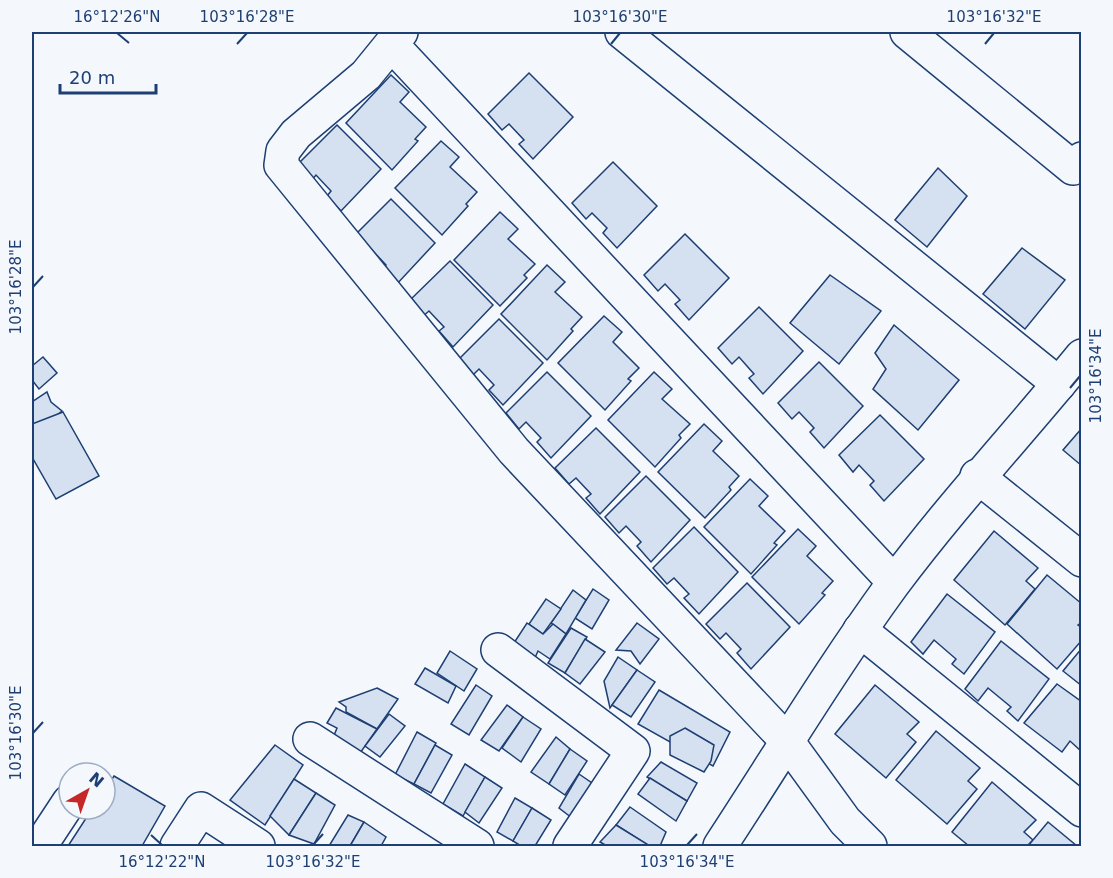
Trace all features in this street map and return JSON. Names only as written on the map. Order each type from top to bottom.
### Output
[{"type":"street","points":[[622,32],[1059,384]]},
{"type":"street","points":[[907,32],[1074,168],[1082,159]]},
{"type":"street","points":[[870,846],[845,820],[787,741],[514,451],[281,165],[283,151],[296,134],[366,75],[396,38],[894,582]]},
{"type":"street","points":[[720,846],[860,630],[894,582],[977,476],[1082,356]]},
{"type":"street","points":[[977,476],[1082,560]]},
{"type":"street","points":[[860,630],[1082,810]]},
{"type":"street","points":[[498,650],[633,751],[570,846]]},
{"type":"street","points":[[310,740],[477,846]]},
{"type":"street","points":[[177,846],[201,809],[258,846]]},
{"type":"street","points":[[40,846],[57,820]]},
{"type":"building","points":[[529,73],[573,117],[533,159],[519,144],[524,140],[509,124],[502,130],[488,114]]},
{"type":"building","points":[[391,75],[409,92],[400,102],[426,127],[415,139],[418,141],[392,170],[346,123]]},
{"type":"building","points":[[337,125],[381,169],[341,211],[327,196],[331,191],[316,175],[310,182],[296,166]]},
{"type":"building","points":[[441,141],[459,157],[450,167],[477,192],[466,204],[468,206],[442,235],[395,188]]},
{"type":"building","points":[[613,162],[657,206],[617,248],[603,233],[607,228],[592,213],[586,219],[572,203]]},
{"type":"building","points":[[938,168],[967,196],[927,247],[895,220]]},
{"type":"building","points":[[391,199],[435,243],[396,285],[381,270],[386,265],[371,249],[364,256],[350,240]]},
{"type":"building","points":[[500,212],[518,229],[508,239],[535,264],[524,275],[527,278],[500,306],[454,260]]},
{"type":"building","points":[[685,234],[729,278],[689,320],[675,304],[680,300],[665,284],[658,291],[644,275]]},
{"type":"building","points":[[1022,248],[1065,280],[1025,329],[983,294]]},
{"type":"building","points":[[450,261],[493,305],[453,347],[439,331],[444,327],[429,311],[422,317],[409,301]]},
{"type":"building","points":[[547,265],[565,282],[555,292],[582,317],[571,329],[573,331],[547,360],[501,314]]},
{"type":"building","points":[[830,275],[881,311],[839,364],[790,323]]},
{"type":"building","points":[[759,307],[803,351],[763,394],[749,378],[754,374],[739,357],[732,364],[718,348]]},
{"type":"building","points":[[604,316],[622,332],[613,342],[639,368],[628,379],[631,381],[605,410],[558,363]]},
{"type":"building","points":[[499,319],[543,363],[503,405],[489,390],[494,385],[479,369],[472,376],[458,360]]},
{"type":"building","points":[[894,325],[959,380],[918,430],[873,389],[886,369],[875,353]]},
{"type":"building","points":[[43,357],[57,373],[39,389],[32,380],[32,366]]},
{"type":"building","points":[[819,362],[863,406],[824,448],[810,432],[814,428],[799,412],[792,419],[778,403]]},
{"type":"building","points":[[547,372],[591,416],[551,458],[537,442],[541,438],[526,422],[519,429],[506,413]]},
{"type":"building","points":[[654,372],[672,389],[662,399],[690,424],[679,435],[681,438],[655,467],[608,420]]},
{"type":"building","points":[[47,392],[51,402],[62,411],[32,435],[32,402]]},
{"type":"building","points":[[63,412],[99,476],[56,499],[32,457],[32,424]]},
{"type":"building","points":[[880,415],[924,459],[884,501],[870,485],[874,481],[859,465],[853,472],[839,455]]},
{"type":"building","points":[[704,424],[722,441],[713,451],[739,476],[729,487],[731,490],[705,518],[658,472]]},
{"type":"building","points":[[596,428],[640,472],[600,514],[586,498],[591,494],[576,478],[569,484],[555,468]]},
{"type":"building","points":[[1082,428],[1082,466],[1063,450]]},
{"type":"building","points":[[646,476],[690,520],[651,562],[637,546],[641,542],[626,526],[619,533],[605,517]]},
{"type":"building","points":[[750,479],[768,496],[759,506],[785,531],[774,543],[777,545],[751,574],[704,527]]},
{"type":"building","points":[[694,527],[738,572],[699,614],[684,598],[689,594],[674,578],[667,584],[653,568]]},
{"type":"building","points":[[798,529],[816,546],[807,556],[833,581],[822,593],[825,595],[799,624],[752,577]]},
{"type":"building","points":[[994,531],[1038,568],[1026,581],[1035,589],[1005,625],[954,580]]},
{"type":"building","points":[[1047,575],[1082,604],[1082,622],[1078,625],[1082,628],[1082,640],[1057,669],[1007,624]]},
{"type":"building","points":[[747,583],[790,627],[751,669],[737,653],[741,649],[726,633],[720,639],[706,624]]},
{"type":"building","points":[[593,589],[609,600],[592,629],[575,618]]},
{"type":"building","points":[[573,590],[586,600],[566,634],[551,623]]},
{"type":"building","points":[[947,594],[995,632],[964,674],[952,664],[956,659],[934,640],[923,654],[911,642]]},
{"type":"building","points":[[546,599],[561,609],[543,634],[529,624]]},
{"type":"building","points":[[527,623],[543,634],[553,624],[566,634],[550,659],[538,651],[534,660],[512,646]]},
{"type":"building","points":[[637,623],[659,639],[640,664],[631,651],[616,650]]},
{"type":"building","points":[[571,628],[587,637],[565,673],[548,663]]},
{"type":"building","points":[[585,639],[605,652],[580,684],[565,673]]},
{"type":"building","points":[[1001,641],[1049,679],[1018,721],[1007,711],[1011,707],[988,688],[978,701],[965,689]]},
{"type":"building","points":[[1082,648],[1082,686],[1063,671]]},
{"type":"building","points":[[450,651],[477,669],[464,691],[437,673]]},
{"type":"building","points":[[618,657],[637,670],[610,708],[604,681]]},
{"type":"building","points":[[425,668],[456,686],[448,703],[415,684]]},
{"type":"building","points":[[637,670],[655,682],[631,717],[612,705]]},
{"type":"building","points":[[1057,684],[1082,702],[1081,751],[1070,741],[1062,752],[1024,723]]},
{"type":"building","points":[[476,685],[492,696],[469,735],[451,724]]},
{"type":"building","points":[[875,685],[919,722],[907,734],[916,742],[886,778],[835,734]]},
{"type":"building","points":[[377,688],[398,699],[377,729],[346,712],[346,707],[339,702]]},
{"type":"building","points":[[659,690],[730,732],[713,766],[638,724]]},
{"type":"building","points":[[507,705],[523,717],[499,751],[481,740]]},
{"type":"building","points":[[336,708],[377,729],[358,756],[333,738],[337,728],[327,723]]},
{"type":"building","points":[[389,714],[405,726],[380,757],[365,746]]},
{"type":"building","points":[[523,717],[541,729],[521,762],[502,748]]},
{"type":"building","points":[[685,728],[714,745],[711,761],[704,772],[670,755],[670,736]]},
{"type":"building","points":[[936,731],[980,768],[968,781],[977,789],[947,824],[896,780]]},
{"type":"building","points":[[417,732],[436,743],[414,784],[395,775]]},
{"type":"building","points":[[556,737],[570,749],[549,784],[531,772]]},
{"type":"building","points":[[275,745],[303,765],[265,825],[230,800]]},
{"type":"building","points":[[435,745],[452,755],[431,793],[414,784]]},
{"type":"building","points":[[570,749],[587,761],[565,795],[549,784]]},
{"type":"building","points":[[661,762],[697,783],[687,801],[647,777]]},
{"type":"building","points":[[465,764],[485,777],[463,816],[443,804]]},
{"type":"building","points":[[579,774],[592,783],[572,818],[559,808]]},
{"type":"building","points":[[485,777],[502,788],[479,823],[465,812]]},
{"type":"building","points":[[117,778],[165,806],[142,846],[68,846],[84,821],[117,821]]},
{"type":"building","points":[[650,778],[687,801],[676,821],[638,794]]},
{"type":"building","points":[[294,779],[316,793],[289,835],[270,816]]},
{"type":"building","points":[[992,782],[1036,820],[1024,832],[1033,840],[1027,846],[969,846],[952,832]]},
{"type":"building","points":[[316,793],[335,805],[314,844],[289,835]]},
{"type":"building","points":[[515,798],[532,808],[513,841],[497,832]]},
{"type":"building","points":[[630,807],[666,832],[660,846],[649,846],[616,825]]},
{"type":"building","points":[[532,808],[551,820],[535,846],[521,846],[513,841]]},
{"type":"building","points":[[348,815],[364,822],[350,846],[329,846]]},
{"type":"building","points":[[364,822],[386,837],[381,846],[350,846]]},
{"type":"building","points":[[1048,822],[1077,846],[1028,846]]},
{"type":"building","points":[[616,825],[650,846],[607,846],[600,842]]}]
